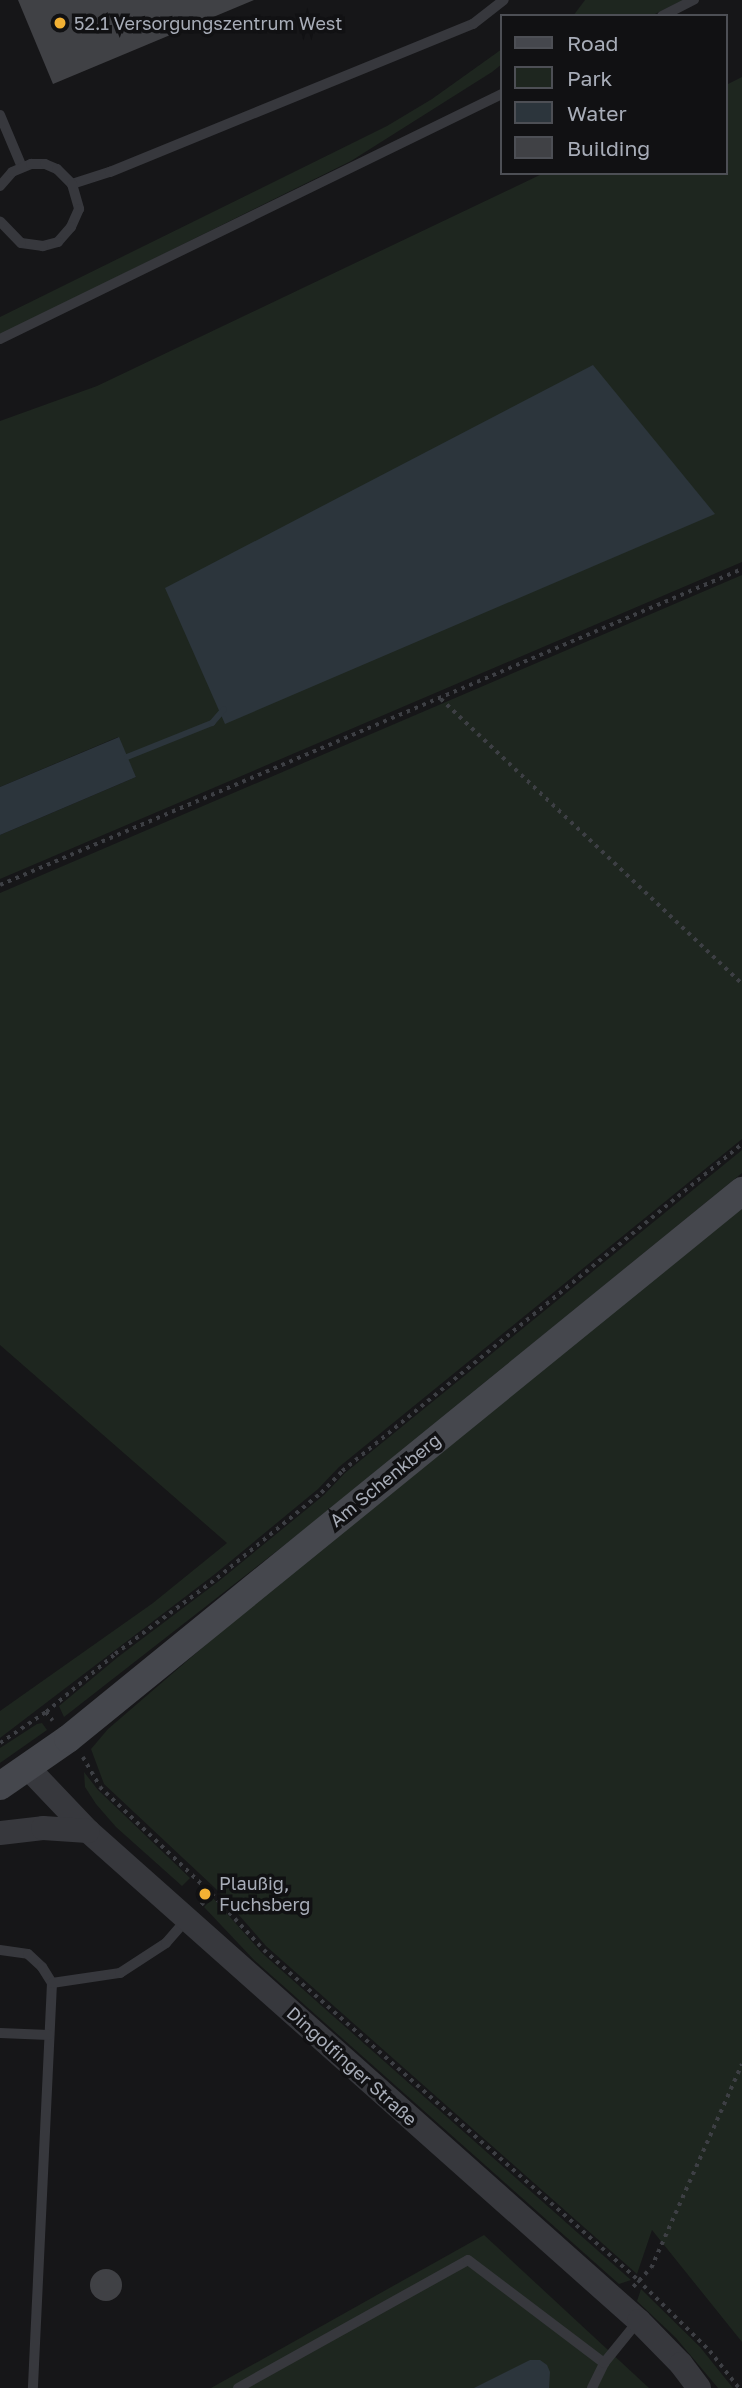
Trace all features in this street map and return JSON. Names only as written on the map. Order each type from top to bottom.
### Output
[{"type":"main road","name":"Am Schenkberg","points":[[28,1768],[68,1739],[742,1191]]},
{"type":"main road","points":[[0,1786],[28,1768]]},
{"type":"street","name":"Dingolfinger Straße","points":[[28,1768],[88,1830],[639,2321],[681,2364],[699,2388]]},
{"type":"street","points":[[0,1833],[43,1828],[88,1830]]},
{"type":"lane","points":[[72,184],[110,172],[473,24],[504,0]]},
{"type":"lane","points":[[666,14],[694,0]]},
{"type":"lane","points":[[0,339],[500,95]]},
{"type":"lane","points":[[0,115],[22,167]]},
{"type":"lane","points":[[0,186],[12,172],[22,167],[45,164],[57,169],[72,184],[79,209],[71,227],[58,242],[43,246],[21,243],[0,221]]},
{"type":"lane","points":[[52,1983],[120,1973],[166,1943],[187,1918]]},
{"type":"lane","points":[[0,1950],[28,1954],[42,1967],[52,1983],[33,2388]]},
{"type":"lane","points":[[0,2033],[50,2035]]},
{"type":"lane","points":[[238,2388],[468,2260],[604,2363]]},
{"type":"lane","points":[[592,2388],[604,2363],[639,2321]]},
{"type":"path","points":[[0,885],[742,569]]},
{"type":"path","points":[[442,699],[742,984]]},
{"type":"path","points":[[0,1743],[46,1712],[115,1654],[227,1570],[321,1493],[342,1471],[742,1144]]},
{"type":"path","points":[[46,1712],[85,1760],[100,1787],[212,1894],[264,1950],[638,2280],[710,2351],[739,2388]]},
{"type":"path","points":[[618,2302],[652,2268],[742,2064]]},
{"type":"green space","points":[[585,0],[683,0],[655,14],[574,14]]},
{"type":"green space","points":[[500,50],[500,66],[492,72],[351,161],[0,335],[0,317],[387,126],[432,99]]},
{"type":"green space","points":[[742,77],[742,562],[0,879],[0,835],[136,777],[118,737],[0,787],[0,421],[97,386],[540,175],[728,175],[728,84]]},
{"type":"green space","points":[[742,575],[742,1139],[339,1467],[318,1489],[215,1574],[0,1738],[0,1711],[153,1603],[227,1543],[0,1345],[0,893]]},
{"type":"green space","points":[[742,1150],[742,1173],[301,1532],[64,1717],[59,1706],[118,1657],[219,1581],[324,1495],[345,1473]]},
{"type":"green space","points":[[742,1203],[742,2342],[652,2230],[637,2274],[266,1946],[216,1889],[104,1784],[91,1749],[108,1729],[275,1585]]},
{"type":"green space","points":[[42,1723],[47,1730],[0,1763],[0,1748]]},
{"type":"green space","points":[[84,1772],[98,1790],[190,1878],[182,1886],[116,1827],[96,1804],[85,1787]]},
{"type":"green space","points":[[213,1898],[262,1953],[631,2280],[619,2284],[254,1960],[204,1907]]},
{"type":"green space","points":[[484,2235],[649,2388],[211,2388]]},
{"type":"green space","points":[[641,2289],[700,2347],[733,2388],[718,2388],[676,2338],[637,2301]]},
{"type":"water","points":[[593,365],[715,514],[225,724],[165,588]]},
{"type":"water","points":[[119,737],[136,777],[0,835],[0,787]]},
{"type":"water","points":[[530,2360],[540,2360],[547,2365],[550,2372],[549,2388],[474,2388]]},
{"type":"building","points":[[18,0],[254,0],[53,84]]},
{"type":"building","points":[[106,2269],[117,2274],[122,2285],[117,2296],[106,2301],[95,2296],[90,2285],[95,2274]]},
{"type":"waterway","points":[[127,757],[212,723],[224,709]]},
{"type":"place","name":"52.1 Versorgungszentrum West","points":[[60,23]]},
{"type":"place","name":"Plaußig, Fuchsberg","points":[[205,1894]]}]
